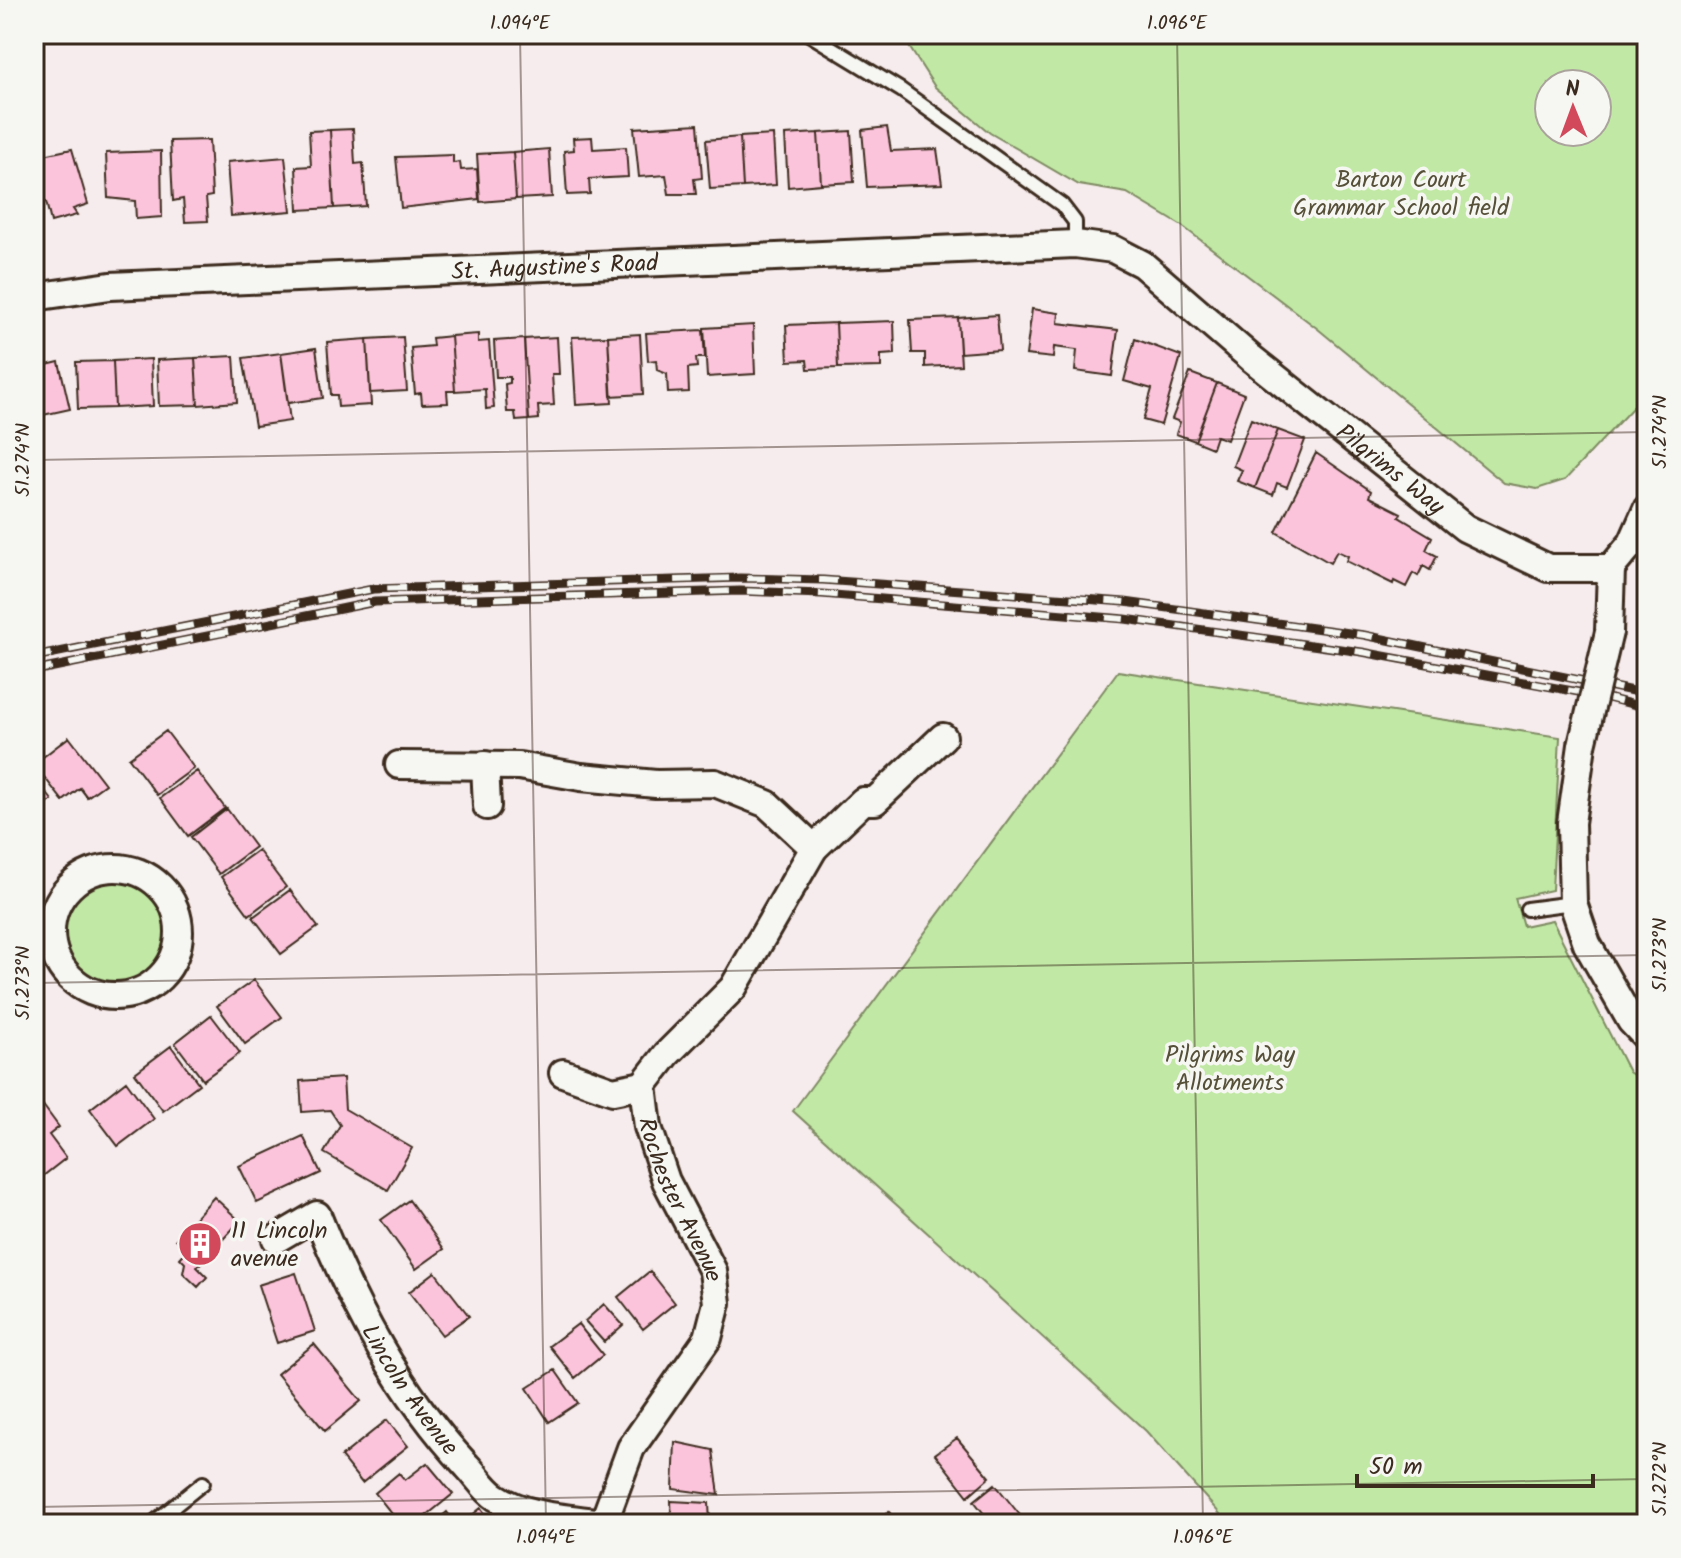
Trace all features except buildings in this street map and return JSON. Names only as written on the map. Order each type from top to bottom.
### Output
[{"type":"street","name":"St. Augustine's Road","points":[[34,297],[126,285],[1075,244]]},
{"type":"street","name":"Pilgrims Way","points":[[1075,244],[1113,249],[1142,264],[1251,358],[1465,528],[1548,568],[1611,568]]},
{"type":"street","points":[[1647,509],[1632,543],[1611,568],[1609,632],[1582,745],[1571,823],[1573,903],[1587,944],[1631,1021],[1647,1038]]},
{"type":"street","name":"Rochester Avenue","points":[[563,1073],[613,1091],[643,1085],[667,1054],[733,988],[814,848],[863,801],[875,801],[943,737]]},
{"type":"street","points":[[399,765],[485,765],[656,784],[715,783],[767,804],[814,848]]},
{"type":"street","points":[[485,765],[487,806]]},
{"type":"street","points":[[109,868],[135,871],[165,892],[175,908],[178,944],[166,971],[154,982],[122,995],[103,995],[73,980],[61,967],[44,910],[87,874],[109,868]]},
{"type":"street","name":"Rochester Avenue","points":[[603,1523],[631,1448],[708,1338],[717,1303],[713,1271],[666,1181],[648,1127],[643,1085]]},
{"type":"street","name":"Lincoln Avenue","points":[[276,1239],[317,1215],[347,1290],[379,1347],[415,1402],[496,1497],[544,1515],[603,1523]]},
{"type":"lane","points":[[809,34],[827,38],[1062,205],[1075,222],[1075,244]]},
{"type":"lane","points":[[1527,909],[1573,903]]},
{"type":"lane","points":[[152,1524],[203,1483]]},
{"type":"green space","name":"Barton Court Grammar School field","points":[[901,34],[1647,34],[1647,392],[1565,480],[1537,489],[1504,483],[1318,329],[1182,226],[1127,193],[1079,185],[990,133],[935,87]]},
{"type":"green space","name":"Pilgrims Way Allotments","points":[[1118,671],[1560,737],[1552,890],[1515,898],[1523,926],[1552,920],[1629,1072],[1647,1084],[1647,1524],[1229,1524],[1146,1431],[793,1111]]},
{"type":"green space","points":[[115,880],[135,884],[151,895],[162,911],[166,931],[162,951],[151,967],[135,978],[115,982],[95,978],[79,967],[68,951],[64,931],[68,911],[79,895],[95,884]]},
{"type":"railway","points":[[34,657],[373,589],[740,578],[823,580],[1125,602],[1364,635],[1647,694]]},
{"type":"railway","points":[[34,671],[375,602],[740,591],[822,594],[1125,619],[1362,652],[1600,696],[1647,708]]},
{"type":"place","name":"11 Lincoln avenue","points":[[200,1244]]}]
